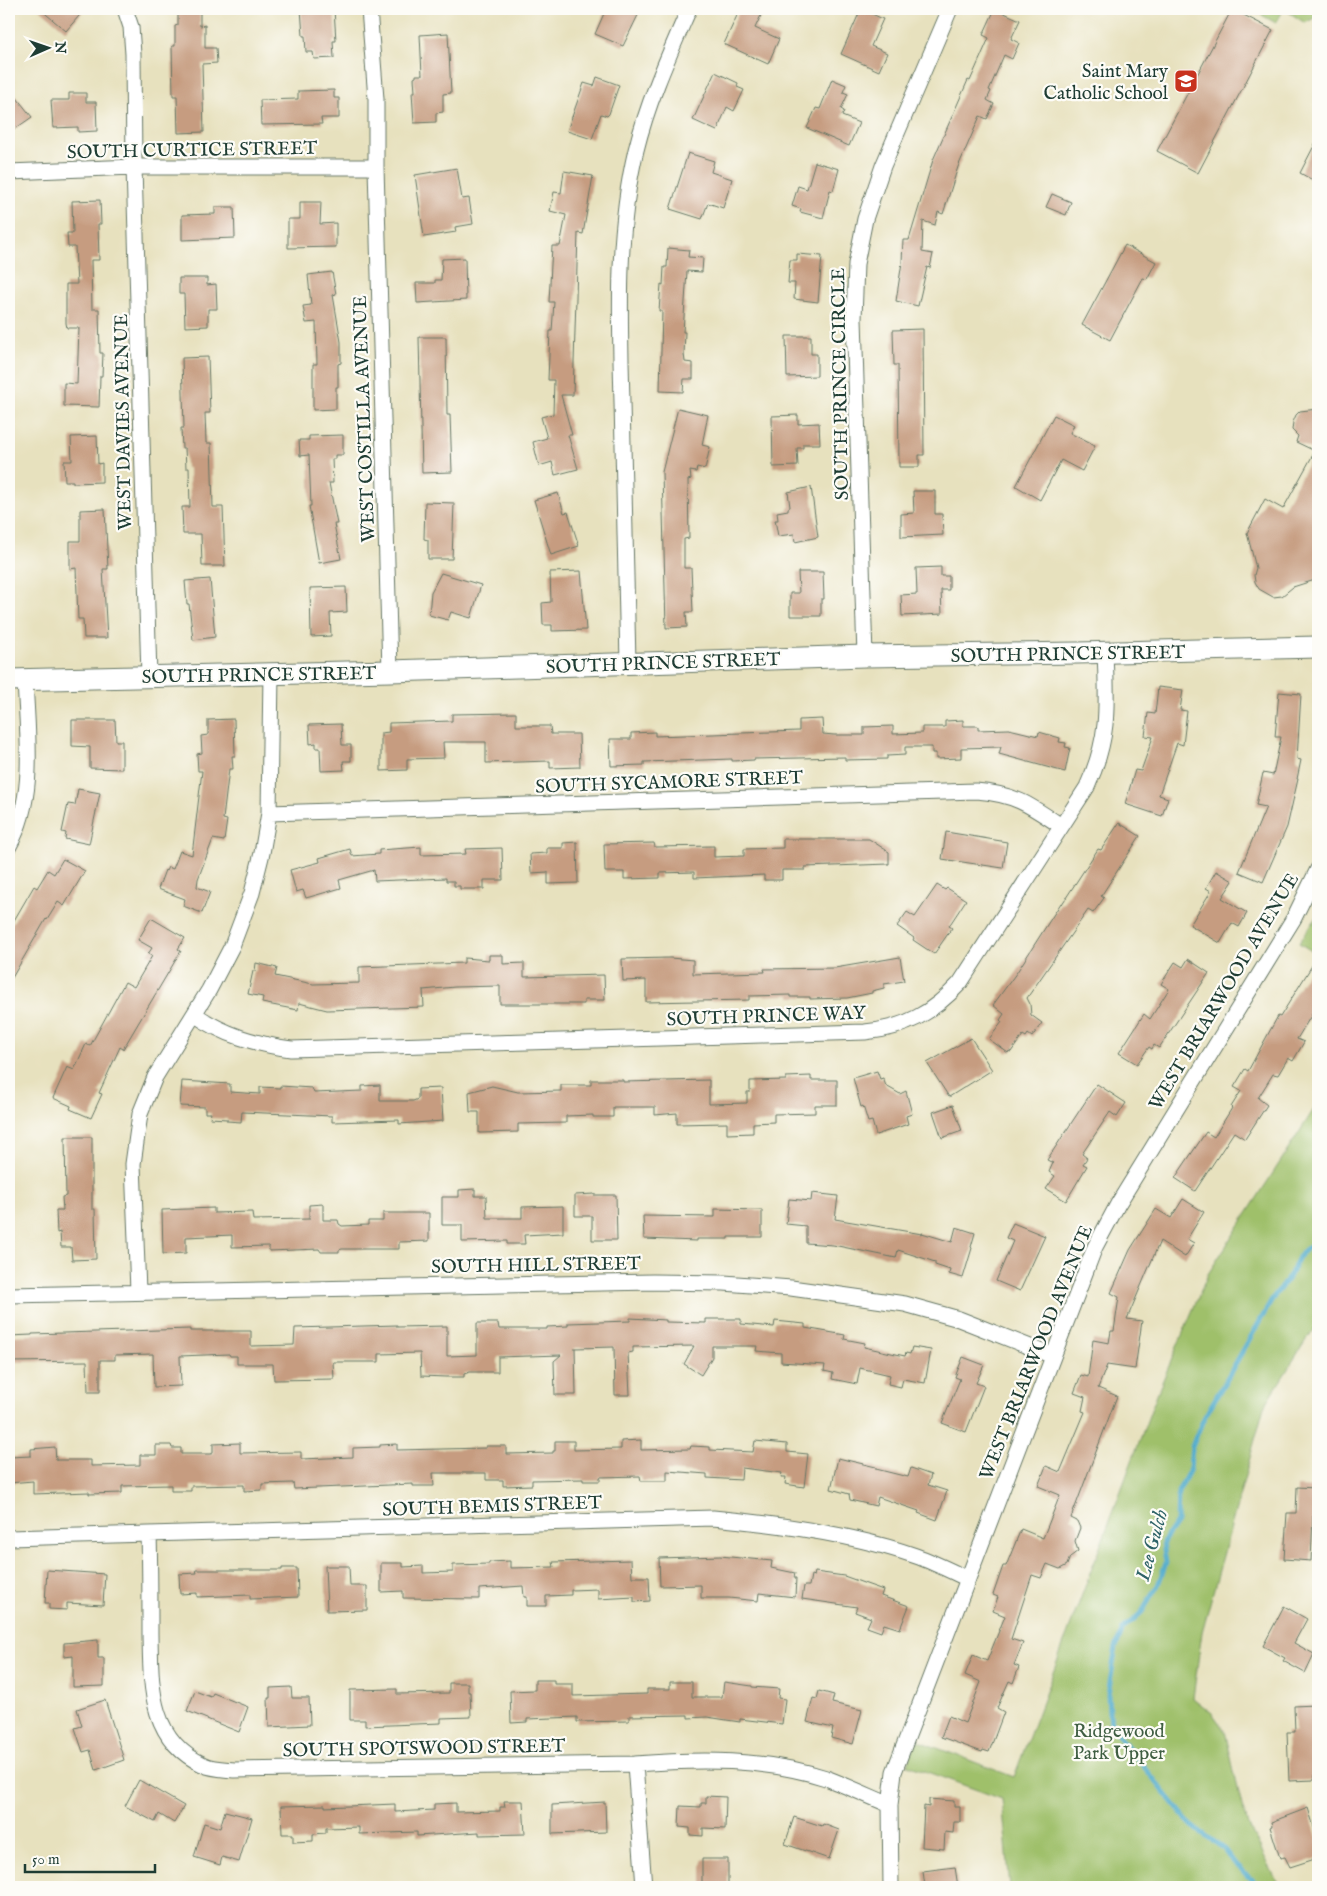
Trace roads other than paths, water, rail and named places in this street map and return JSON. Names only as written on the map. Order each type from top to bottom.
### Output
[{"type":"street","name":"WEST DAVIES AVENUE","points":[[125,9],[131,27],[133,54],[134,167],[149,676]]},
{"type":"street","name":"WEST COSTILLA AVENUE","points":[[369,9],[376,99],[376,167],[390,671]]},
{"type":"street","points":[[628,663],[620,298],[625,213],[636,151],[645,120],[662,70],[689,9]]},
{"type":"street","name":"SOUTH PRINCE CIRCLE","points":[[865,656],[854,319],[856,264],[865,219],[884,166],[950,9]]},
{"type":"street","name":"SOUTH CURTICE STREET","points":[[9,172],[134,167],[376,167]]},
{"type":"street","name":"SOUTH PRINCE STREET","points":[[17,679],[390,671],[865,656],[1318,647]]},
{"type":"street","name":"SOUTH PRINCE WAY","points":[[194,1014],[207,1023],[240,1039],[267,1046],[291,1049],[877,1031],[910,1022],[929,1012],[960,983],[1087,787],[1097,764],[1104,740],[1107,713],[1105,652]]},
{"type":"street","points":[[138,1291],[133,1164],[140,1114],[155,1077],[209,990],[235,938],[256,877],[269,812],[271,673]]},
{"type":"street","points":[[9,846],[22,817],[28,766],[17,679]]},
{"type":"street","name":"SOUTH SYCAMORE STREET","points":[[269,812],[976,792],[992,793],[1026,803],[1061,826]]},
{"type":"street","name":"WEST BRIARWOOD AVENUE","points":[[891,1887],[890,1805],[894,1772],[1095,1247],[1113,1212],[1294,918],[1318,869]]},
{"type":"street","name":"SOUTH HILL STREET","points":[[9,1295],[653,1282],[724,1283],[791,1288],[905,1304],[959,1319],[1053,1356]]},
{"type":"street","name":"SOUTH BEMIS STREET","points":[[9,1538],[713,1518],[813,1530],[873,1544],[916,1556],[968,1579]]},
{"type":"street","name":"SOUTH SPOTSWOOD STREET","points":[[149,1534],[150,1675],[153,1702],[168,1736],[182,1751],[206,1766],[234,1770],[635,1764],[685,1760],[725,1760],[771,1765],[826,1778],[890,1805]]},
{"type":"street","points":[[635,1764],[644,1887]]},
{"type":"waterway","name":"Lee Gulch","points":[[1259,1887],[1236,1865],[1223,1848],[1191,1825],[1115,1731],[1109,1713],[1108,1694],[1116,1647],[1123,1629],[1142,1612],[1158,1585],[1166,1563],[1163,1542],[1177,1522],[1178,1492],[1190,1469],[1192,1446],[1204,1418],[1275,1295],[1289,1277],[1301,1253],[1318,1240]]},
{"type":"place","name":"Saint Mary Catholic School","points":[[1186,81]]},
{"type":"park label","name":"Ridgewood Park Upper","points":[[1119,1741]]}]
